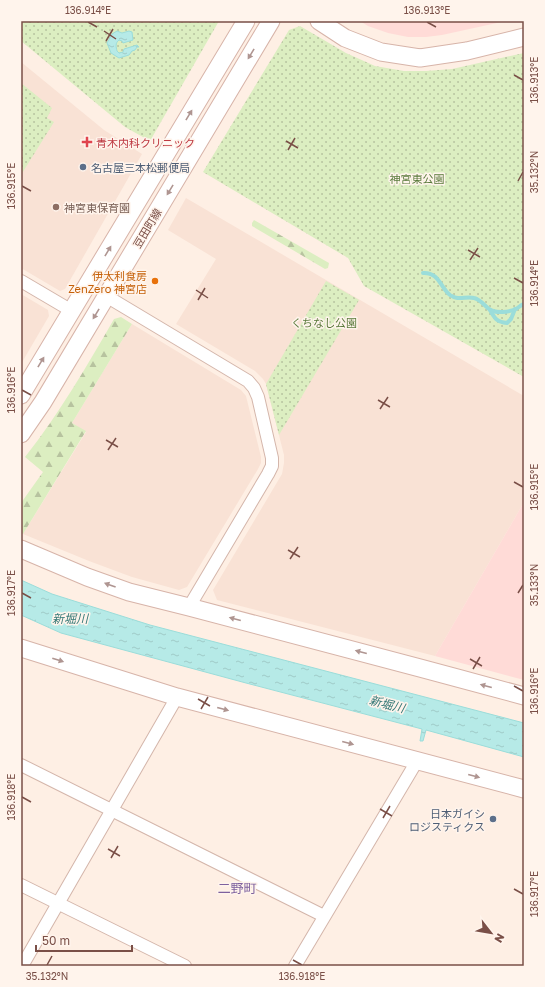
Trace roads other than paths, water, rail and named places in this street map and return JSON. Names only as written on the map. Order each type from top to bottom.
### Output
[{"type":"street","name":"豆田町線","points":[[21,396],[246,21]]},
{"type":"street","name":"豆田町線","points":[[21,434],[43,402],[271,21]]},
{"type":"street","points":[[319,21],[345,38],[381,52],[420,58],[467,51],[524,37]]},
{"type":"street","points":[[21,282],[72,312]]},
{"type":"street","points":[[106,296],[248,381],[254,388],[258,397],[272,458],[272,466],[190,607]]},
{"type":"street","points":[[21,550],[87,577],[129,592],[524,696]]},
{"type":"street","points":[[21,648],[177,697],[524,789]]},
{"type":"street","points":[[22,966],[177,697]]},
{"type":"street","points":[[295,966],[417,761]]},
{"type":"street","points":[[21,765],[324,916]]},
{"type":"street","points":[[21,885],[185,966]]},
{"type":"water","points":[[117,31],[122,33],[129,31],[132,32],[133,40],[123,43],[119,40],[116,47],[119,53],[123,52],[124,49],[137,45],[139,47],[132,51],[129,55],[119,58],[111,53],[107,43],[112,34]]},
{"type":"water","name":"新堀川","points":[[21,580],[52,594],[150,625],[524,723],[524,757],[426,730],[423,741],[420,741],[422,729],[61,633],[21,615]]},
{"type":"waterway","points":[[423,273],[428,273],[436,277],[447,292],[453,297],[476,299],[492,311],[510,311],[524,304]]},
{"type":"waterway","points":[[490,310],[497,320],[507,323],[511,319],[515,309]]},
{"type":"place","name":"青木内科クリニック","points":[[87,142]]},
{"type":"place","name":"名古屋三本松郵便局","points":[[83,167]]},
{"type":"place","name":"神宮東保育園","points":[[56,207]]},
{"type":"place","name":"伊太利食房 ZenZero 神宮店","points":[[155,281]]},
{"type":"place","name":"日本ガイシ ロジスティクス","points":[[493,819]]},
{"type":"district","name":"二野町","points":[[237,888]]},
{"type":"park label","name":"神宮東公園","points":[[417,178]]},
{"type":"park label","name":"くちなし公園","points":[[324,322]]}]
